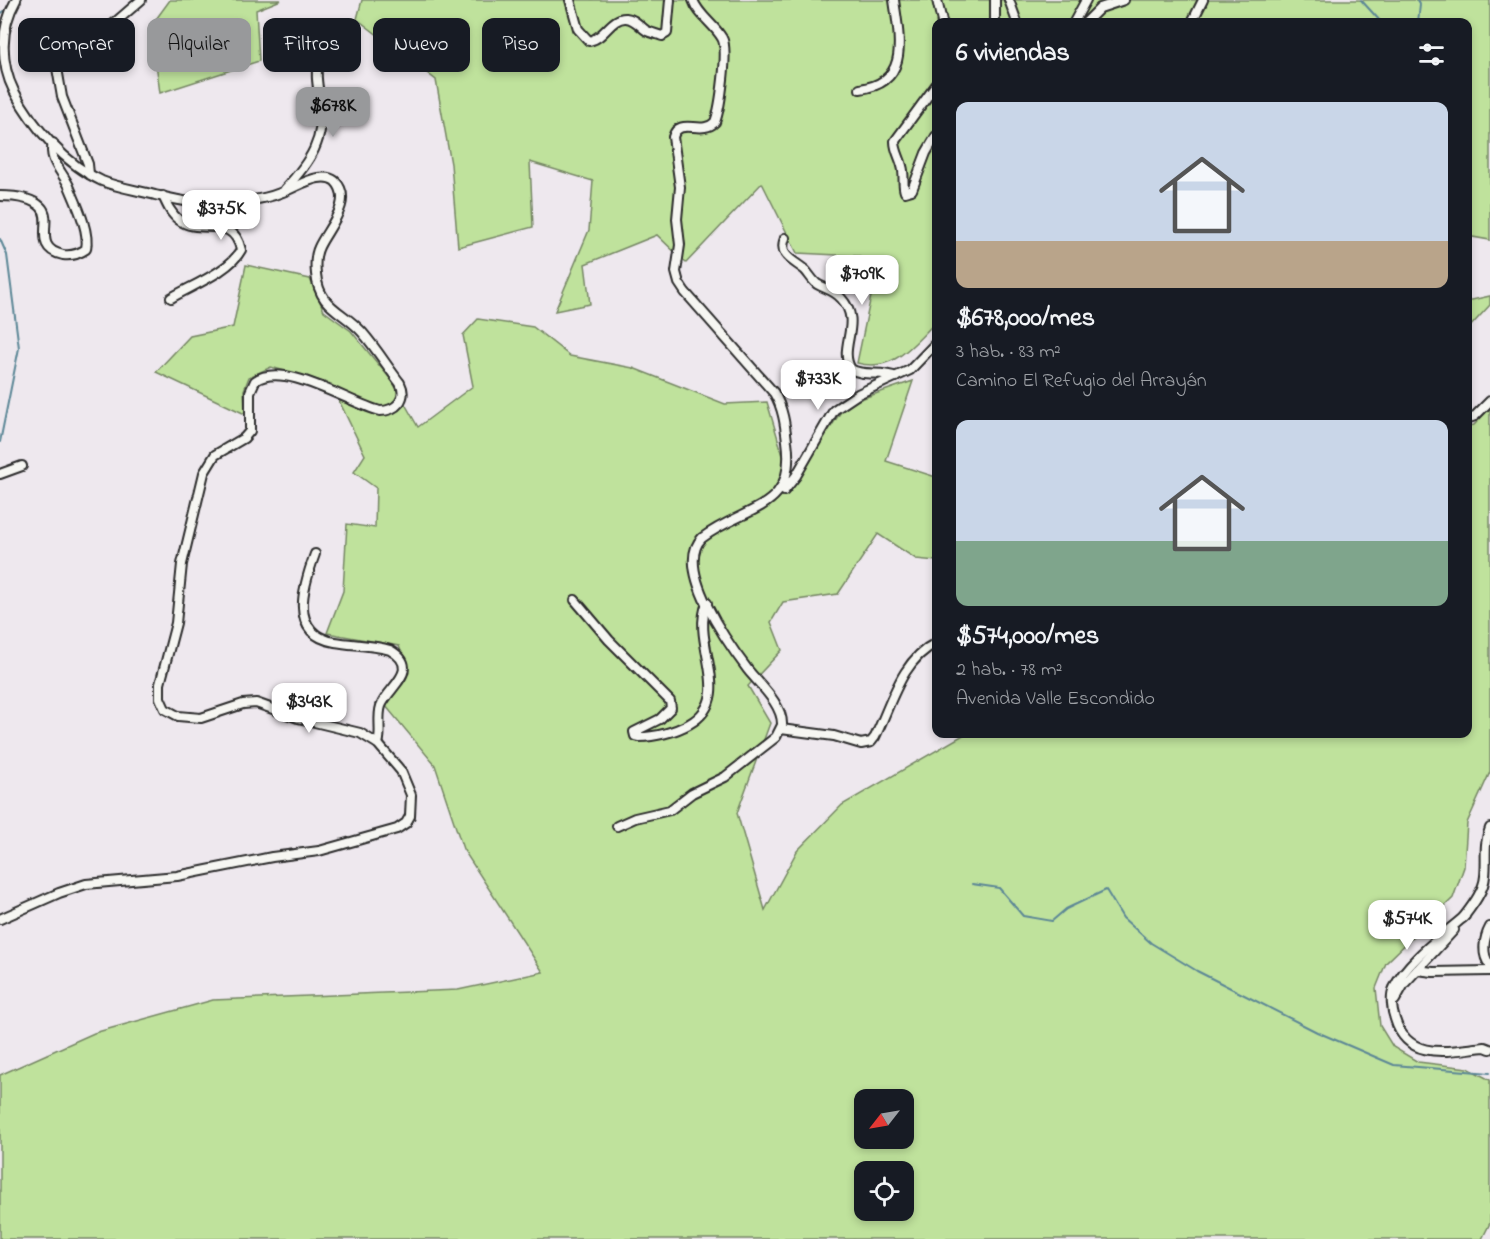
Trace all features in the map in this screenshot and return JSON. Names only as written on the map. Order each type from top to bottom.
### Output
[{"type":"street","points":[[0,919],[59,892],[86,884],[189,874],[272,857],[319,851],[397,829],[406,823],[412,804],[410,790],[398,766],[378,744],[353,730],[298,718],[260,704],[243,704],[206,718],[192,718],[168,712],[160,698],[161,677],[178,614],[182,564],[204,473],[212,459],[244,438],[250,431],[252,424],[249,392],[255,381],[265,376],[285,376],[380,411],[395,408],[403,395],[401,386],[366,338],[355,326],[332,309],[319,288],[316,258],[340,209],[341,198],[338,185],[331,178],[321,177],[282,193],[255,199],[191,203],[112,184],[89,174],[53,143],[22,105],[4,65],[6,26],[16,0]]},
{"type":"street","points":[[89,174],[88,164],[59,90],[57,68],[62,59],[89,45],[141,0]]},
{"type":"street","points":[[570,0],[578,29],[589,40],[595,40],[616,21],[624,18],[634,20],[646,30],[662,36],[667,33],[670,0]]},
{"type":"street","points":[[693,0],[696,7],[722,37],[725,52],[715,122],[704,129],[681,126],[675,131],[673,137],[680,187],[677,219],[680,245],[676,276],[685,292],[726,336],[778,399],[784,417],[790,459],[787,476],[778,495]]},
{"type":"street","points":[[860,89],[873,87],[892,74],[900,49],[894,0]]},
{"type":"street","points":[[937,0],[941,18]]},
{"type":"street","points":[[995,0],[995,18]]},
{"type":"street","points":[[1009,0],[1016,18]]},
{"type":"street","points":[[1076,18],[1086,0]]},
{"type":"street","points":[[1090,18],[1100,8],[1124,0]]},
{"type":"street","points":[[1194,18],[1203,0]]},
{"type":"street","points":[[282,193],[305,165],[321,137],[322,122],[317,72]]},
{"type":"street","points":[[932,90],[895,141],[895,149],[902,165],[905,192],[912,190],[932,143]]},
{"type":"street","points":[[0,196],[16,197],[41,207],[45,213],[45,240],[57,253],[68,255],[80,253],[86,249],[85,227],[68,184],[52,157],[53,143]]},
{"type":"street","points":[[163,196],[178,219],[185,223],[228,229],[235,233],[241,250],[237,257],[225,267],[171,298]]},
{"type":"street","points":[[785,238],[783,249],[789,259],[803,268],[818,284],[834,291],[848,307],[852,321],[848,363],[851,369],[856,372],[885,373],[896,377]]},
{"type":"street","points":[[617,826],[675,807],[692,794],[739,768],[776,737],[781,729],[782,721],[775,704],[727,641],[707,603],[695,574],[693,559],[696,544],[705,535],[778,495],[793,481],[834,410],[858,394],[910,370],[932,347]]},
{"type":"street","points":[[1472,417],[1490,401]]},
{"type":"street","points":[[0,474],[22,466]]},
{"type":"street","points":[[315,554],[302,597],[303,614],[311,629],[319,636],[334,642],[390,650],[398,656],[403,665],[402,677],[382,705],[378,744]]},
{"type":"street","points":[[575,600],[609,640],[670,701],[671,708],[666,715],[634,732],[635,736],[639,737],[680,729],[698,718],[709,705],[712,693],[703,622],[707,603]]},
{"type":"street","points":[[781,729],[834,736],[858,744],[870,742],[875,737],[907,669],[921,652],[932,645]]},
{"type":"street","points":[[1490,828],[1484,846],[1485,877],[1479,893],[1465,916],[1443,944],[1414,968],[1396,994],[1393,1008],[1400,1031],[1420,1048],[1439,1052],[1490,1049]]},
{"type":"street","points":[[1490,927],[1484,944],[1487,962],[1490,965]]},
{"type":"street","points":[[1414,968],[1490,971]]},
{"type":"green space","points":[[170,0],[281,0],[256,10],[259,61],[251,64],[251,18],[157,18]]},
{"type":"green space","points":[[362,0],[1490,0],[1490,240],[1472,237],[1472,18],[932,18],[932,326],[901,355],[882,364],[857,363],[875,277],[859,256],[797,253],[762,183],[686,263],[657,235],[585,264],[590,304],[555,311],[589,230],[593,181],[530,162],[533,227],[458,247],[451,164],[436,80],[426,72],[470,72],[470,18],[373,18],[373,31],[361,22],[361,18],[357,18]]},
{"type":"green space","points":[[157,72],[225,72],[160,93]]},
{"type":"green space","points":[[246,265],[310,279],[324,311],[351,331],[392,381],[418,427],[473,386],[463,335],[478,319],[533,327],[570,356],[633,368],[725,404],[767,402],[792,486],[846,404],[913,381],[886,461],[932,476],[932,561],[916,559],[878,534],[838,594],[783,602],[771,622],[782,650],[748,686],[770,723],[737,813],[765,910],[797,851],[842,805],[958,738],[1472,738],[1472,425],[1490,408],[1490,772],[1467,823],[1464,867],[1453,898],[1386,963],[1376,988],[1380,1026],[1393,1047],[1418,1062],[1468,1068],[1490,1080],[1490,1223],[1482,1239],[0,1239],[0,1075],[94,1033],[213,1000],[458,990],[543,972],[463,849],[435,765],[385,705],[409,673],[399,646],[327,633],[343,591],[347,524],[375,528],[376,488],[354,472],[365,455],[331,384],[271,367],[249,377],[244,390],[245,414],[156,372],[190,336],[233,327]]},
{"type":"green space","points":[[1490,296],[1490,305],[1472,325],[1472,300]]},
{"type":"waterway","points":[[1361,0],[1377,18]]},
{"type":"waterway","points":[[1417,0],[1420,5],[1418,18]]},
{"type":"waterway","points":[[0,14],[10,7]]},
{"type":"waterway","points":[[0,239],[7,255],[19,348],[0,442]]},
{"type":"waterway","points":[[972,884],[999,888],[1023,916],[1052,921],[1066,909],[1106,890],[1123,918],[1151,943],[1197,971],[1317,1032],[1394,1065],[1490,1073]]}]
